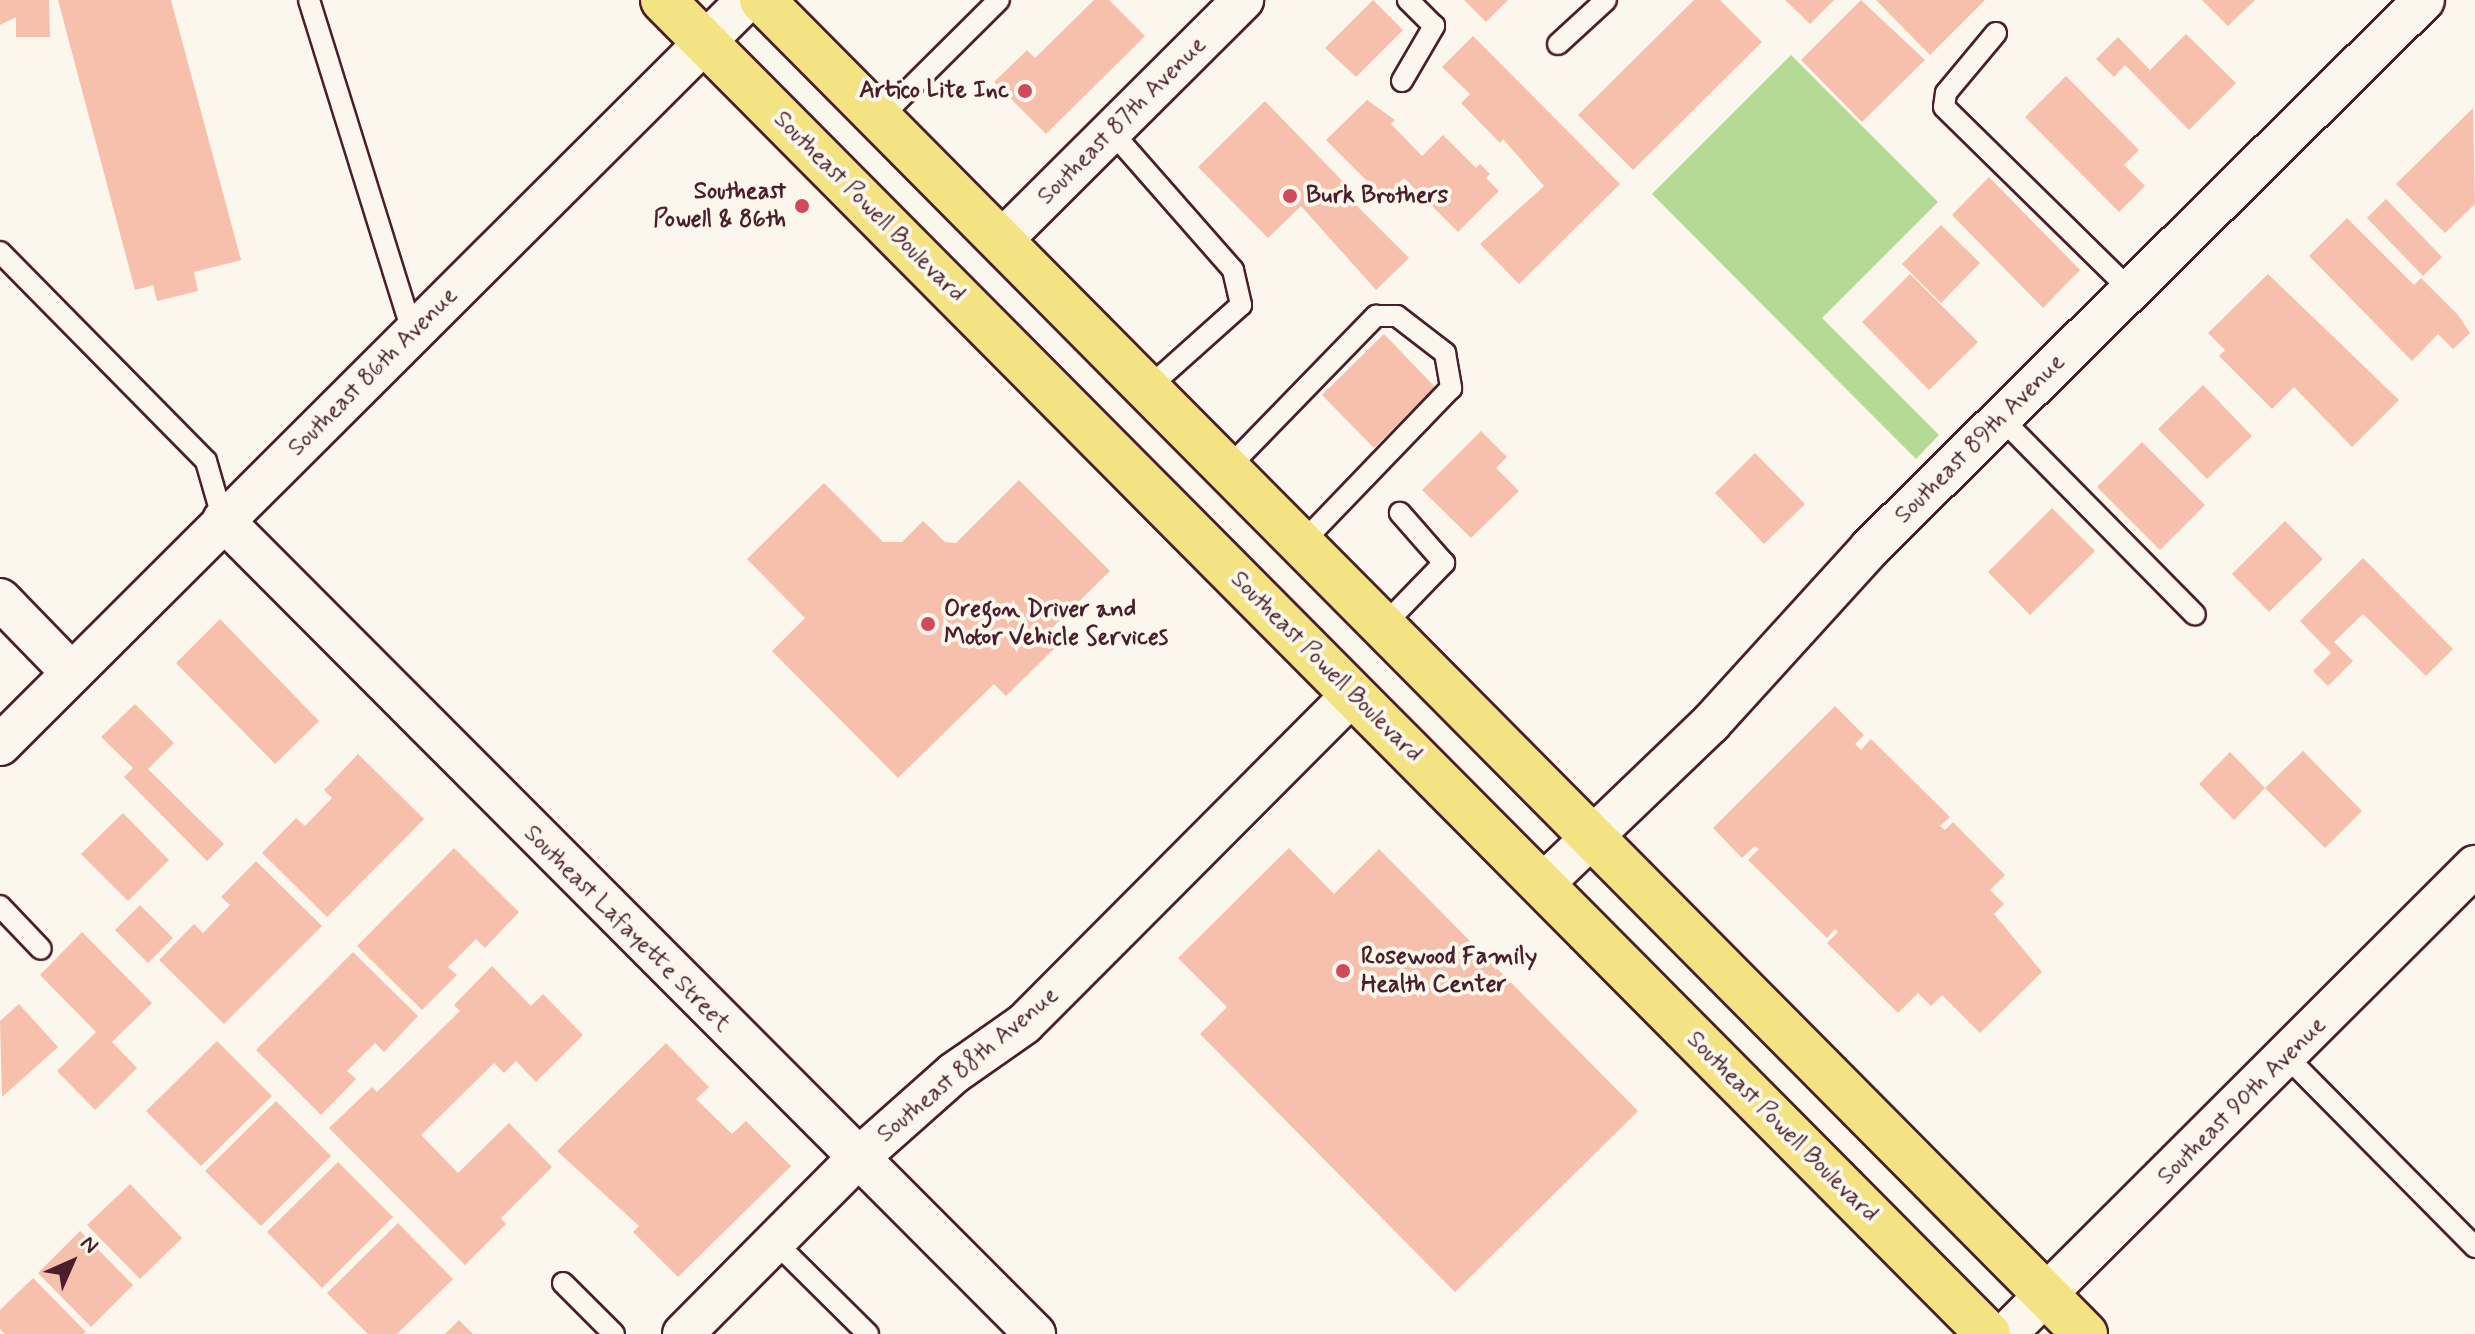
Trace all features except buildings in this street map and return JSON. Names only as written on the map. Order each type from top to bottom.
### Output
[{"type":"main road","name":"Southeast Powell Boulevard","points":[[663,0],[1988,1334]]},
{"type":"main road","points":[[762,0],[2085,1334]]},
{"type":"street","name":"Southeast 86th Avenue","points":[[0,745],[747,0]]},
{"type":"street","name":"Southeast 87th Avenue","points":[[1001,241],[1243,0]]},
{"type":"street","name":"Southeast 89th Avenue","points":[[1542,885],[1711,723],[1870,548],[2424,0]]},
{"type":"street","name":"Southeast Lafayette Street","points":[[223,520],[856,1160],[1035,1334]]},
{"type":"street","points":[[0,599],[72,673]]},
{"type":"street","name":"Southeast 88th Avenue","points":[[683,1334],[856,1160],[954,1073],[1024,1024],[1353,694]]},
{"type":"street","name":"Southeast 90th Avenue","points":[[2006,1334],[2475,866]]},
{"type":"lane","points":[[309,0],[413,334]]},
{"type":"lane","points":[[879,119],[999,0]]},
{"type":"lane","points":[[1402,81],[1434,26],[1408,0]]},
{"type":"lane","points":[[1558,44],[1606,0]]},
{"type":"lane","points":[[1996,33],[1946,93],[1944,107],[2130,290]]},
{"type":"lane","points":[[1111,131],[1233,270],[1241,305],[1147,389]]},
{"type":"lane","points":[[0,252],[206,461],[223,520]]},
{"type":"lane","points":[[1227,469],[1376,316],[1397,316],[1445,353],[1451,388],[1301,544]]},
{"type":"lane","points":[[2001,418],[2195,615]]},
{"type":"lane","points":[[1383,626],[1444,563],[1400,513]]},
{"type":"lane","points":[[0,906],[41,949]]},
{"type":"lane","points":[[2286,1056],[2475,1247]]},
{"type":"lane","points":[[775,1242],[868,1334]]},
{"type":"lane","points":[[563,1283],[614,1334]]},
{"type":"green space","points":[[1791,55],[1938,202],[1822,318],[1939,435],[1916,459],[1652,194]]},
{"type":"place","name":"Artico Lite Inc","points":[[1025,91]]},
{"type":"place","name":"Burk Brothers","points":[[1290,196]]},
{"type":"place","name":"Southeast Powell & 86th","points":[[802,206]]},
{"type":"place","name":"Oregon Driver and Motor Vehicle Services","points":[[928,624]]},
{"type":"place","name":"Rosewood Family Health Center","points":[[1343,971]]}]
